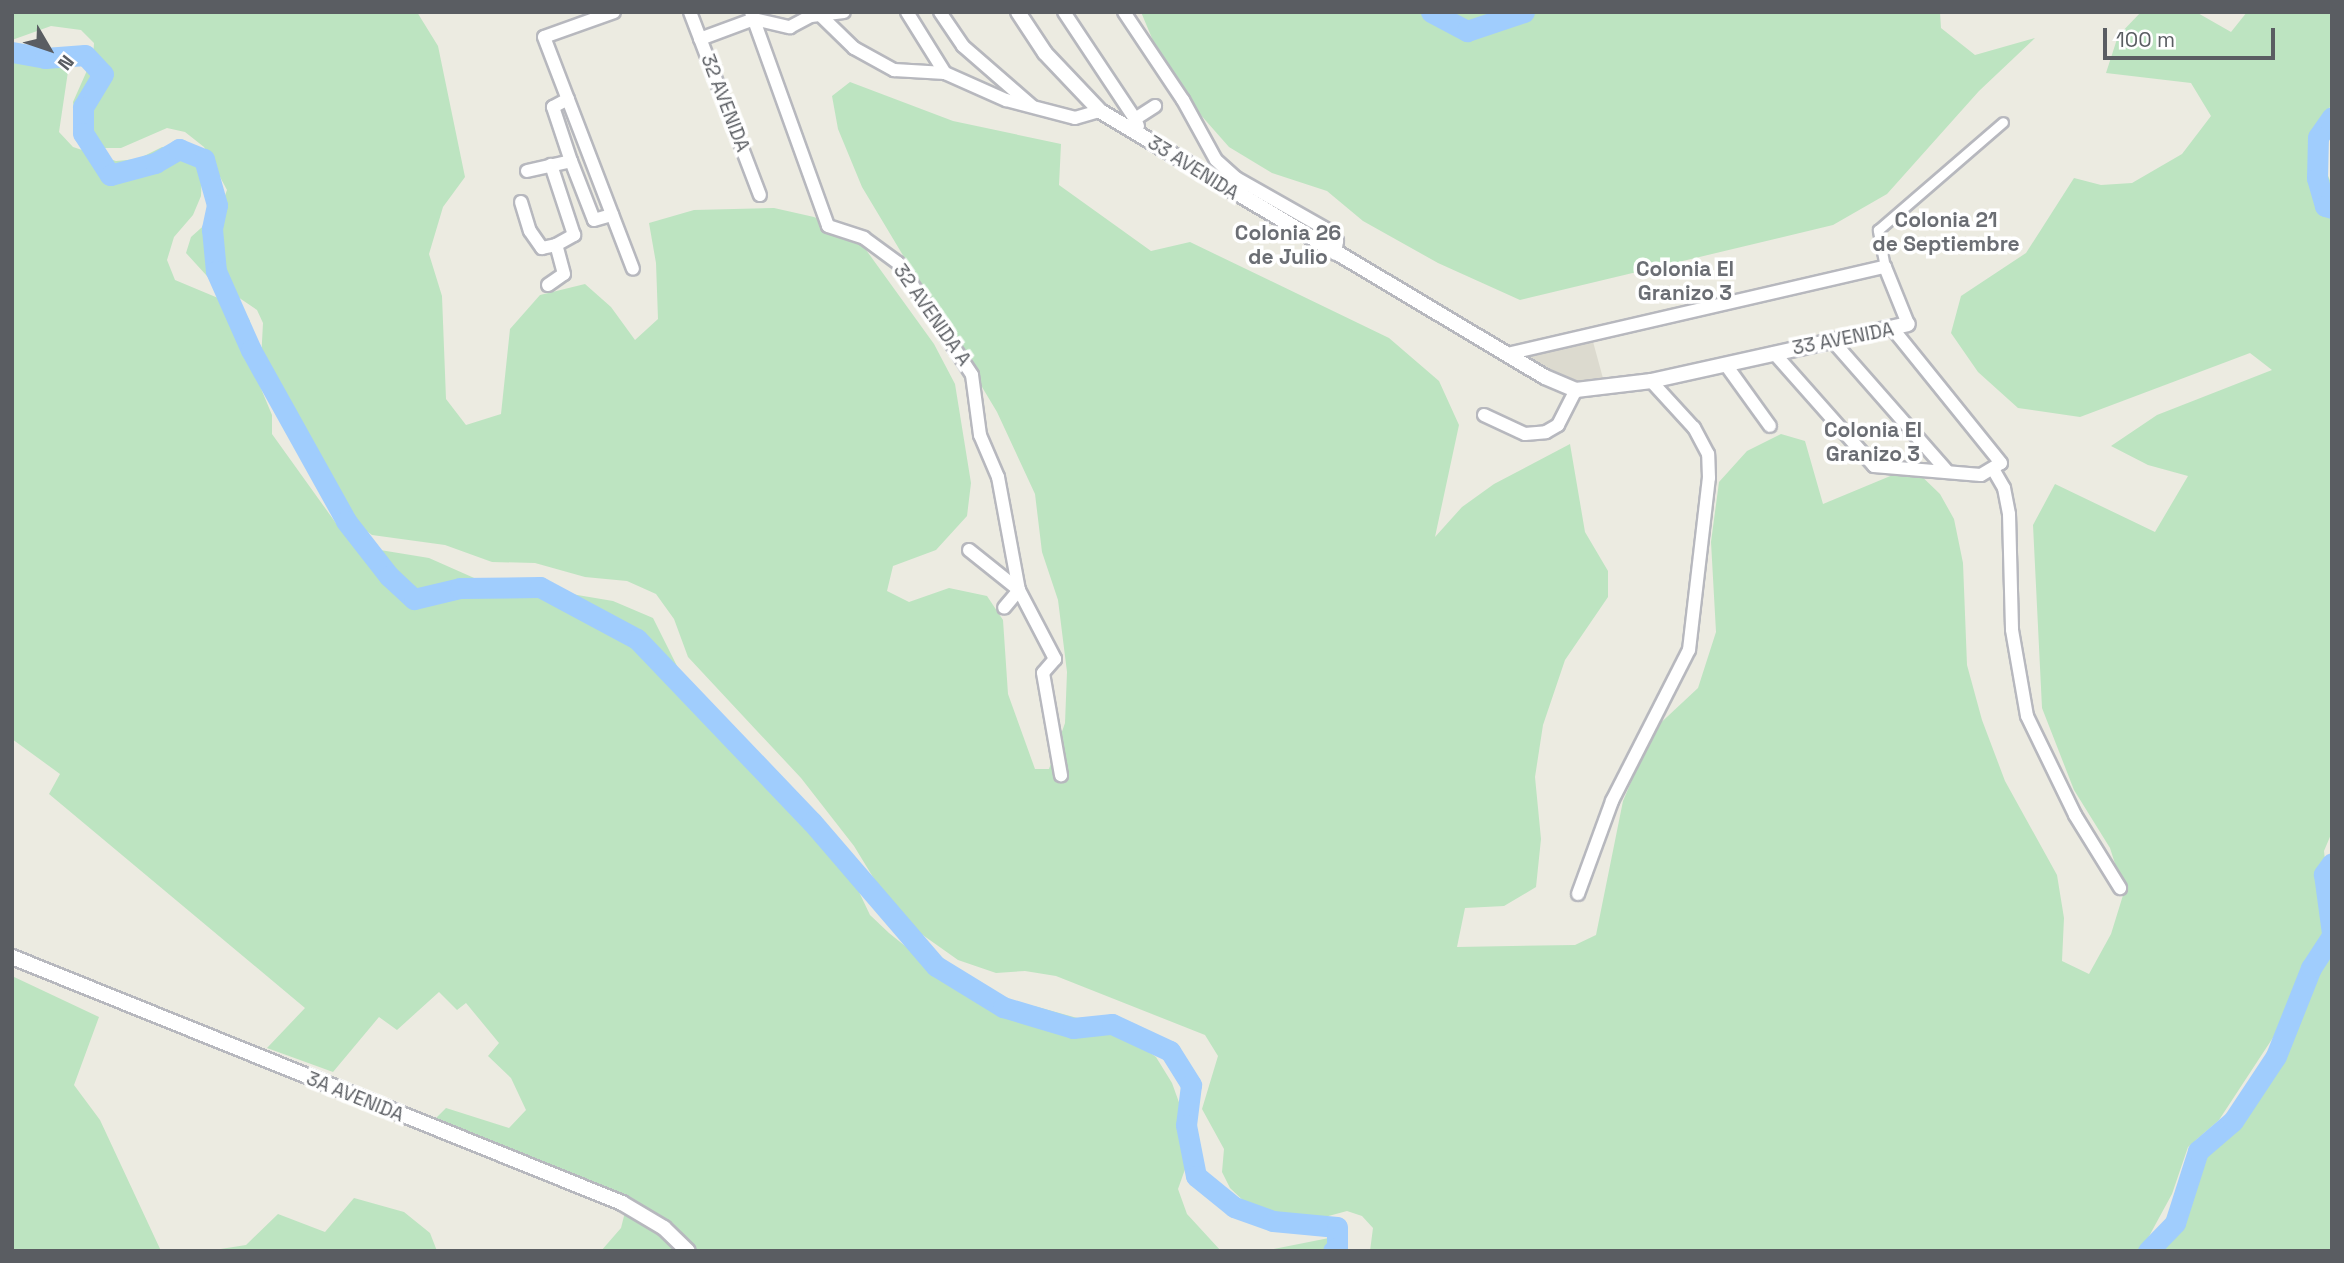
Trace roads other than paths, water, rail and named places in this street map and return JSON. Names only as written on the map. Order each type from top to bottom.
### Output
[{"type":"street","points":[[614,12],[544,34],[633,269]]},
{"type":"street","name":"32 AVENIDA","points":[[690,12],[760,195]]},
{"type":"street","points":[[700,39],[752,16],[790,27],[818,14],[844,12]]},
{"type":"street","points":[[907,12],[945,73]]},
{"type":"street","points":[[940,12],[962,46],[1035,109]]},
{"type":"street","name":"33 AVENIDA","points":[[1018,12],[1045,53],[1100,111],[1335,254],[1507,354],[1576,390],[1651,381],[1830,339],[1894,329],[1908,324],[1885,267]]},
{"type":"street","points":[[1064,12],[1135,119],[1143,136]]},
{"type":"street","points":[[1124,12],[1183,100],[1216,160],[1236,178],[1331,232],[1337,241],[1335,254]]},
{"type":"street","points":[[818,14],[854,48],[894,70],[945,73],[1035,109],[1075,118],[1100,111]]},
{"type":"street","name":"32 AVENIDA A","points":[[752,16],[828,226],[864,238],[898,263],[972,375],[981,435],[998,477],[1007,542],[1019,590],[1055,659],[1043,670],[1061,775]]},
{"type":"street","points":[[568,99],[553,107],[571,161],[594,220],[612,215]]},
{"type":"street","points":[[1135,119],[1155,106]]},
{"type":"street","points":[[1507,354],[1885,267],[1878,230],[2003,122]]},
{"type":"street","points":[[527,171],[571,161]]},
{"type":"street","points":[[520,202],[530,231],[542,248],[572,238],[574,232],[551,165]]},
{"type":"street","points":[[548,285],[564,274],[556,245]]},
{"type":"street","points":[[1773,353],[1874,466],[1981,475],[1993,468],[2001,460],[1894,329]]},
{"type":"street","points":[[1830,339],[1948,472]]},
{"type":"street","points":[[1726,365],[1770,426]]},
{"type":"street","points":[[1578,894],[1612,802],[1689,650],[1709,478],[1708,454],[1694,428],[1651,381]]},
{"type":"street","points":[[1484,415],[1525,435],[1546,432],[1558,425],[1576,390]]},
{"type":"street","points":[[1993,468],[2004,488],[2009,514],[2012,630],[2027,716],[2075,815],[2120,888]]},
{"type":"street","points":[[969,550],[1019,590],[1004,608]]},
{"type":"street","points":[[1030,683],[1044,677]]},
{"type":"street","name":"3A AVENIDA","points":[[12,957],[622,1203],[664,1228],[688,1251]]},
{"type":"waterway","points":[[1431,12],[1467,31],[1524,12]]},
{"type":"waterway","points":[[12,52],[45,58],[85,55],[103,74],[83,107],[83,133],[110,175],[155,163],[179,149],[204,159],[217,205],[212,229],[216,271],[251,350],[346,521],[389,576],[414,599],[460,588],[540,587],[637,639],[812,822],[936,966],[1003,1007],[1073,1028],[1112,1024],[1170,1051],[1191,1085],[1186,1125],[1196,1176],[1234,1207],[1273,1221],[1337,1227],[1337,1248],[1333,1251]]},
{"type":"waterway","points":[[2332,117],[2318,137],[2317,178],[2325,206],[2332,208]]},
{"type":"waterway","points":[[2332,863],[2324,874],[2332,933]]},
{"type":"waterway","points":[[2148,1251],[2175,1223],[2198,1151],[2233,1121],[2276,1056],[2311,968],[2332,936]]},
{"type":"district","name":"Colonia 21 de Septiembre","points":[[1946,232]]},
{"type":"district","name":"Colonia 26 de Julio","points":[[1288,245]]},
{"type":"district","name":"Colonia El Granizo 3","points":[[1685,281]]},
{"type":"district","name":"Colonia El Granizo 3","points":[[1873,442]]}]
